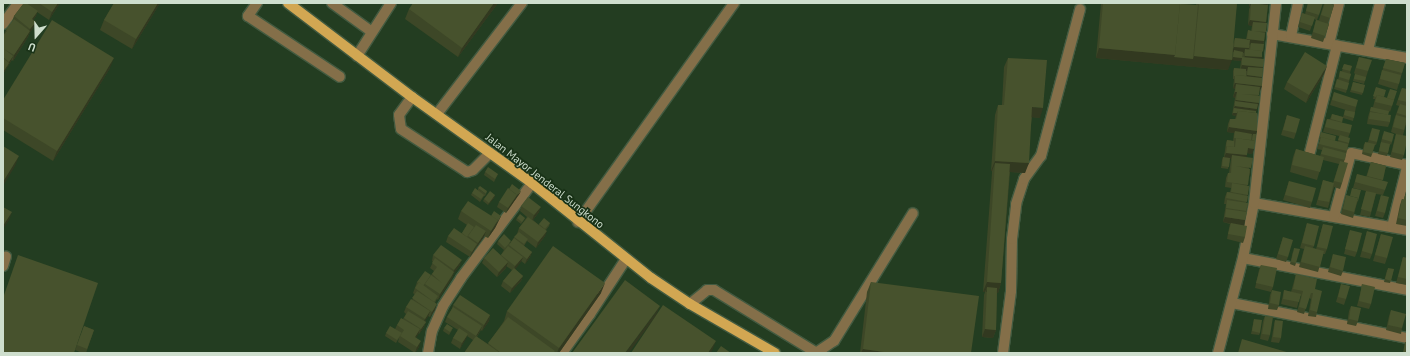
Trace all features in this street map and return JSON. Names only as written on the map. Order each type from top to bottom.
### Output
[{"type":"main road","name":"Jalan Mayor Jenderal Sungkono","points":[[288,3],[412,97],[532,183],[578,222],[651,278],[690,304],[774,353]]},
{"type":"street","points":[[3,24],[18,3]]},
{"type":"street","points":[[257,3],[248,16],[340,77]]},
{"type":"street","points":[[332,3],[372,32]]},
{"type":"street","points":[[357,56],[391,3]]},
{"type":"street","points":[[437,114],[522,3]]},
{"type":"street","points":[[578,222],[734,3]]},
{"type":"street","points":[[1218,353],[1232,304],[1254,203],[1276,3]]},
{"type":"street","points":[[1291,36],[1298,3]]},
{"type":"street","points":[[1309,156],[1333,45],[1339,3]]},
{"type":"street","points":[[1368,50],[1380,3]]},
{"type":"street","points":[[1003,353],[1011,292],[1012,239],[1016,204],[1024,179],[1041,156],[1080,9]]},
{"type":"street","points":[[1272,34],[1291,36],[1407,58]]},
{"type":"street","points":[[412,97],[399,115],[401,129],[466,172],[473,170],[490,153]]},
{"type":"street","points":[[1334,216],[1351,153],[1407,166],[1392,227]]},
{"type":"street","points":[[428,353],[432,331],[444,306],[461,278],[532,183]]},
{"type":"street","points":[[1254,203],[1407,230]]},
{"type":"street","points":[[690,304],[706,290],[714,290],[816,353],[834,341],[913,213]]},
{"type":"street","points":[[1243,258],[1407,290]]},
{"type":"street","points":[[562,353],[626,259]]},
{"type":"street","points":[[1232,304],[1407,338]]},
{"type":"building","points":[[24,3],[38,11],[32,19],[36,22],[30,29],[14,16]]},
{"type":"building","points":[[39,3],[58,3],[52,12]]},
{"type":"building","points":[[114,3],[158,3],[136,39],[104,20]]},
{"type":"building","points":[[413,3],[494,3],[462,48],[409,9]]},
{"type":"building","points":[[1103,3],[1180,3],[1175,55],[1099,48]]},
{"type":"building","points":[[1199,3],[1237,3],[1232,60],[1194,56]]},
{"type":"building","points":[[1251,3],[1268,5],[1266,22],[1250,20]]},
{"type":"building","points":[[1308,3],[1323,3],[1319,15],[1306,11]]},
{"type":"building","points":[[1325,3],[1334,5],[1330,18],[1321,15]]},
{"type":"building","points":[[1180,4],[1198,5],[1193,59],[1174,57]]},
{"type":"building","points":[[1302,13],[1315,17],[1312,26],[1300,22]]},
{"type":"building","points":[[14,19],[30,31],[14,55],[4,49],[13,56],[9,62],[3,57],[3,36]]},
{"type":"building","points":[[52,20],[114,58],[57,151],[3,118],[3,100]]},
{"type":"building","points":[[1316,20],[1329,24],[1325,36],[1313,32]]},
{"type":"building","points":[[1253,22],[1267,23],[1266,32],[1254,31],[1265,33],[1264,41],[1247,39],[1248,30],[1252,31]]},
{"type":"building","points":[[1235,38],[1250,40],[1249,48],[1234,47]]},
{"type":"building","points":[[1251,43],[1264,44],[1263,52],[1250,50]]},
{"type":"building","points":[[1245,49],[1262,51],[1262,57],[1245,56]]},
{"type":"building","points":[[1234,50],[1243,52],[1242,58],[1233,57]]},
{"type":"building","points":[[1305,52],[1327,66],[1309,95],[1287,82]]},
{"type":"building","points":[[1242,57],[1264,59],[1263,67],[1242,65]]},
{"type":"building","points":[[1359,57],[1372,60],[1368,71],[1356,68]]},
{"type":"building","points":[[3,58],[9,63],[3,72]]},
{"type":"building","points":[[1008,58],[1047,60],[1043,108],[1032,107],[1029,163],[995,161],[998,105],[1004,105]]},
{"type":"building","points":[[1386,59],[1405,63],[1402,73],[1383,68]]},
{"type":"building","points":[[1344,64],[1352,66],[1350,71],[1342,69]]},
{"type":"building","points":[[1248,67],[1263,68],[1262,77],[1247,75]]},
{"type":"building","points":[[1234,68],[1246,69],[1246,76],[1234,76]]},
{"type":"building","points":[[1382,70],[1401,75],[1399,84],[1380,79]]},
{"type":"building","points":[[1340,71],[1351,74],[1349,80],[1339,77]]},
{"type":"building","points":[[1355,74],[1366,77],[1365,81],[1354,79]]},
{"type":"building","points":[[1235,75],[1262,78],[1262,86],[1235,83]]},
{"type":"building","points":[[1337,79],[1349,83],[1347,90],[1335,87]]},
{"type":"building","points":[[1353,82],[1365,85],[1363,93],[1351,90]]},
{"type":"building","points":[[1236,84],[1260,87],[1259,95],[1242,94],[1260,96],[1259,103],[1236,100]]},
{"type":"building","points":[[1376,87],[1386,90],[1384,97],[1377,95],[1376,97],[1373,96]]},
{"type":"building","points":[[1402,88],[1407,89],[1407,102],[1398,100]]},
{"type":"building","points":[[1390,89],[1397,91],[1394,100],[1387,98]]},
{"type":"building","points":[[1334,92],[1358,100],[1356,107],[1332,100]]},
{"type":"building","points":[[1377,95],[1394,100],[1392,106],[1375,102]]},
{"type":"building","points":[[1235,101],[1258,104],[1257,109],[1235,106]]},
{"type":"building","points":[[1400,104],[1407,106],[1407,116],[1397,113]]},
{"type":"building","points":[[1371,107],[1389,111],[1388,115],[1370,111]]},
{"type":"building","points":[[1234,108],[1256,111],[1256,113],[1238,111],[1237,113],[1233,113]]},
{"type":"building","points":[[1345,110],[1355,112],[1354,118],[1344,115]]},
{"type":"building","points":[[1238,111],[1257,113],[1257,131],[1229,127],[1230,119],[1236,119]]},
{"type":"building","points":[[1370,112],[1391,115],[1390,122],[1369,119]]},
{"type":"building","points":[[1332,114],[1343,117],[1342,122],[1331,119]]},
{"type":"building","points":[[1287,115],[1300,119],[1296,133],[1283,130]]},
{"type":"building","points":[[1396,115],[1407,118],[1404,130],[1393,127]]},
{"type":"building","points":[[1327,119],[1352,125],[1350,133],[1325,127]]},
{"type":"building","points":[[1372,128],[1380,130],[1377,142],[1369,140]]},
{"type":"building","points":[[1235,131],[1252,134],[1251,140],[1234,138]]},
{"type":"building","points":[[1384,131],[1394,134],[1392,142],[1382,139]]},
{"type":"building","points":[[1321,132],[1336,136],[1335,141],[1320,137]]},
{"type":"building","points":[[1253,134],[1256,134],[1255,143],[1255,141],[1252,140]]},
{"type":"building","points":[[1396,134],[1407,136],[1404,155],[1392,152]]},
{"type":"building","points":[[1340,135],[1350,138],[1349,143],[1338,140]]},
{"type":"building","points":[[1321,137],[1348,144],[1347,151],[1319,144]]},
{"type":"building","points":[[1236,138],[1255,141],[1254,149],[1248,148],[1247,155],[1226,153],[1227,146],[1235,147]]},
{"type":"building","points":[[1227,140],[1234,141],[1234,147],[1226,147]]},
{"type":"building","points":[[1365,142],[1375,144],[1372,154],[1363,152]]},
{"type":"building","points":[[1381,142],[1390,144],[1388,153],[1379,151]]},
{"type":"building","points":[[3,146],[19,156],[3,182]]},
{"type":"building","points":[[1323,147],[1346,153],[1345,160],[1321,154]]},
{"type":"building","points":[[1296,149],[1324,157],[1320,172],[1292,165]]},
{"type":"building","points":[[1232,155],[1253,158],[1251,168],[1236,166],[1250,169],[1248,185],[1227,182],[1228,173],[1231,173]]},
{"type":"building","points":[[1223,157],[1230,158],[1229,167],[1222,166]]},
{"type":"building","points":[[1340,161],[1348,163],[1342,183],[1334,181]]},
{"type":"building","points":[[1371,162],[1386,166],[1383,180],[1367,176]]},
{"type":"building","points":[[995,163],[1010,164],[1001,283],[987,282]]},
{"type":"building","points":[[488,167],[498,174],[495,179],[485,172]]},
{"type":"building","points":[[1357,174],[1388,182],[1385,190],[1355,182]]},
{"type":"building","points":[[1323,180],[1334,183],[1329,202],[1318,200]]},
{"type":"building","points":[[1289,181],[1316,188],[1312,202],[1285,195]]},
{"type":"building","points":[[1232,183],[1249,186],[1248,195],[1231,192]]},
{"type":"building","points":[[512,184],[521,191],[517,195],[509,189]]},
{"type":"building","points":[[480,186],[487,191],[486,194],[478,188]]},
{"type":"building","points":[[475,188],[484,195],[481,199],[472,193]]},
{"type":"building","points":[[508,188],[517,195],[508,208],[499,202]]},
{"type":"building","points":[[1352,188],[1361,190],[1358,201],[1358,198],[1350,196]]},
{"type":"building","points":[[490,191],[495,195],[489,203],[484,199]]},
{"type":"building","points":[[1366,191],[1376,193],[1371,212],[1361,209]]},
{"type":"building","points":[[1227,192],[1248,196],[1247,202],[1226,198]]},
{"type":"building","points":[[1346,195],[1358,198],[1354,212],[1343,209]]},
{"type":"building","points":[[1381,195],[1389,197],[1385,213],[1377,211]]},
{"type":"building","points":[[1405,195],[1407,195],[1407,200],[1404,200]]},
{"type":"building","points":[[528,197],[541,207],[534,215],[521,206]]},
{"type":"building","points":[[1402,199],[1407,200],[1407,220],[1398,218]]},
{"type":"building","points":[[1227,200],[1248,203],[1246,211],[1226,208]]},
{"type":"building","points":[[468,201],[498,220],[491,231],[461,211]]},
{"type":"building","points":[[3,207],[12,212],[3,226]]},
{"type":"building","points":[[1226,209],[1247,212],[1245,220],[1225,217]]},
{"type":"building","points":[[494,211],[501,216],[497,223],[498,220],[491,216]]},
{"type":"building","points":[[520,214],[525,218],[522,222],[517,218]]},
{"type":"building","points":[[528,217],[547,231],[538,242],[519,228]]},
{"type":"building","points":[[544,218],[550,223],[545,229],[539,224]]},
{"type":"building","points":[[468,223],[474,227],[467,237],[462,233]]},
{"type":"building","points":[[1231,223],[1247,226],[1245,237],[1228,234]]},
{"type":"building","points":[[1307,223],[1319,226],[1314,246],[1302,243]]},
{"type":"building","points":[[1323,224],[1333,226],[1327,249],[1317,247]]},
{"type":"building","points":[[476,225],[486,231],[478,243],[468,236]]},
{"type":"building","points":[[454,228],[477,244],[472,252],[448,236]]},
{"type":"building","points":[[1350,230],[1362,233],[1357,252],[1345,249]]},
{"type":"building","points":[[1367,231],[1377,234],[1372,254],[1362,251]]},
{"type":"building","points":[[519,232],[528,239],[524,244],[514,237]]},
{"type":"building","points":[[504,234],[511,241],[505,248],[498,241]]},
{"type":"building","points":[[1381,234],[1393,237],[1387,258],[1375,255]]},
{"type":"building","points":[[1283,237],[1293,240],[1288,257],[1278,254]]},
{"type":"building","points":[[514,238],[532,252],[527,259],[509,245]]},
{"type":"building","points":[[441,245],[462,260],[454,270],[433,255]]},
{"type":"building","points":[[508,246],[523,257],[515,266],[501,255]]},
{"type":"building","points":[[553,246],[605,283],[559,348],[507,311]]},
{"type":"building","points":[[1305,246],[1324,251],[1320,267],[1301,262]]},
{"type":"building","points":[[493,248],[508,262],[499,272],[484,258]]},
{"type":"building","points":[[1294,248],[1300,249],[1296,263],[1291,262]]},
{"type":"building","points":[[1333,254],[1346,257],[1343,271],[1330,267]]},
{"type":"building","points":[[18,255],[98,283],[74,353],[3,353],[3,298]]},
{"type":"building","points":[[1403,257],[1407,258],[1407,279],[1398,277]]},
{"type":"building","points":[[435,258],[454,272],[440,294],[425,284],[431,275],[442,283],[432,274],[437,267],[432,263]]},
{"type":"building","points":[[1261,265],[1277,268],[1273,287],[1256,283]]},
{"type":"building","points":[[514,268],[523,276],[512,288],[503,281]]},
{"type":"building","points":[[1388,268],[1394,269],[1391,281],[1385,279]]},
{"type":"building","points":[[425,271],[431,275],[423,286],[417,282]]},
{"type":"building","points":[[1296,274],[1317,279],[1315,289],[1322,291],[1317,312],[1310,310],[1313,293],[1311,293],[1306,309],[1299,307],[1303,291],[1293,289]]},
{"type":"building","points":[[625,280],[660,306],[625,353],[572,353]]},
{"type":"building","points":[[419,282],[438,296],[434,302],[415,288]]},
{"type":"building","points":[[871,282],[979,296],[971,353],[891,353],[863,349]]},
{"type":"building","points":[[1341,284],[1350,286],[1346,299],[1338,297]]},
{"type":"building","points":[[1362,284],[1375,287],[1371,304],[1359,301]]},
{"type":"building","points":[[987,287],[997,288],[996,330],[985,329]]},
{"type":"building","points":[[1272,290],[1281,292],[1279,305],[1270,303]]},
{"type":"building","points":[[1284,290],[1301,294],[1299,302],[1283,299]]},
{"type":"building","points":[[417,291],[437,304],[432,312],[412,298]]},
{"type":"building","points":[[460,295],[490,315],[484,325],[453,305]]},
{"type":"building","points":[[411,299],[430,311],[425,319],[406,307]]},
{"type":"building","points":[[663,305],[716,341],[708,353],[631,353]]},
{"type":"building","points":[[1351,306],[1361,308],[1358,321],[1349,319]]},
{"type":"building","points":[[453,307],[482,326],[476,336],[447,317]]},
{"type":"building","points":[[1391,310],[1406,314],[1402,328],[1388,325]]},
{"type":"building","points":[[408,311],[426,322],[421,329],[404,318]]},
{"type":"building","points":[[1265,316],[1273,317],[1270,335],[1262,334]]},
{"type":"building","points":[[508,317],[555,351],[553,353],[501,353],[488,343]]},
{"type":"building","points":[[401,318],[420,329],[415,337],[421,341],[417,347],[400,336],[404,330],[397,325]]},
{"type":"building","points":[[1254,319],[1262,320],[1260,333],[1252,331]]},
{"type":"building","points":[[1275,320],[1283,321],[1281,338],[1273,337]]},
{"type":"building","points":[[447,324],[453,328],[450,332],[444,328]]},
{"type":"building","points":[[84,326],[94,330],[87,349],[77,345]]},
{"type":"building","points":[[390,326],[402,333],[397,340],[386,333]]},
{"type":"building","points":[[459,328],[468,334],[462,343],[453,338]]},
{"type":"building","points":[[476,336],[500,353],[464,353]]},
{"type":"building","points":[[1242,339],[1290,353],[1238,353]]},
{"type":"building","points":[[1405,342],[1407,342],[1407,353],[1403,353]]},
{"type":"building","points":[[721,346],[731,353],[716,353]]}]
